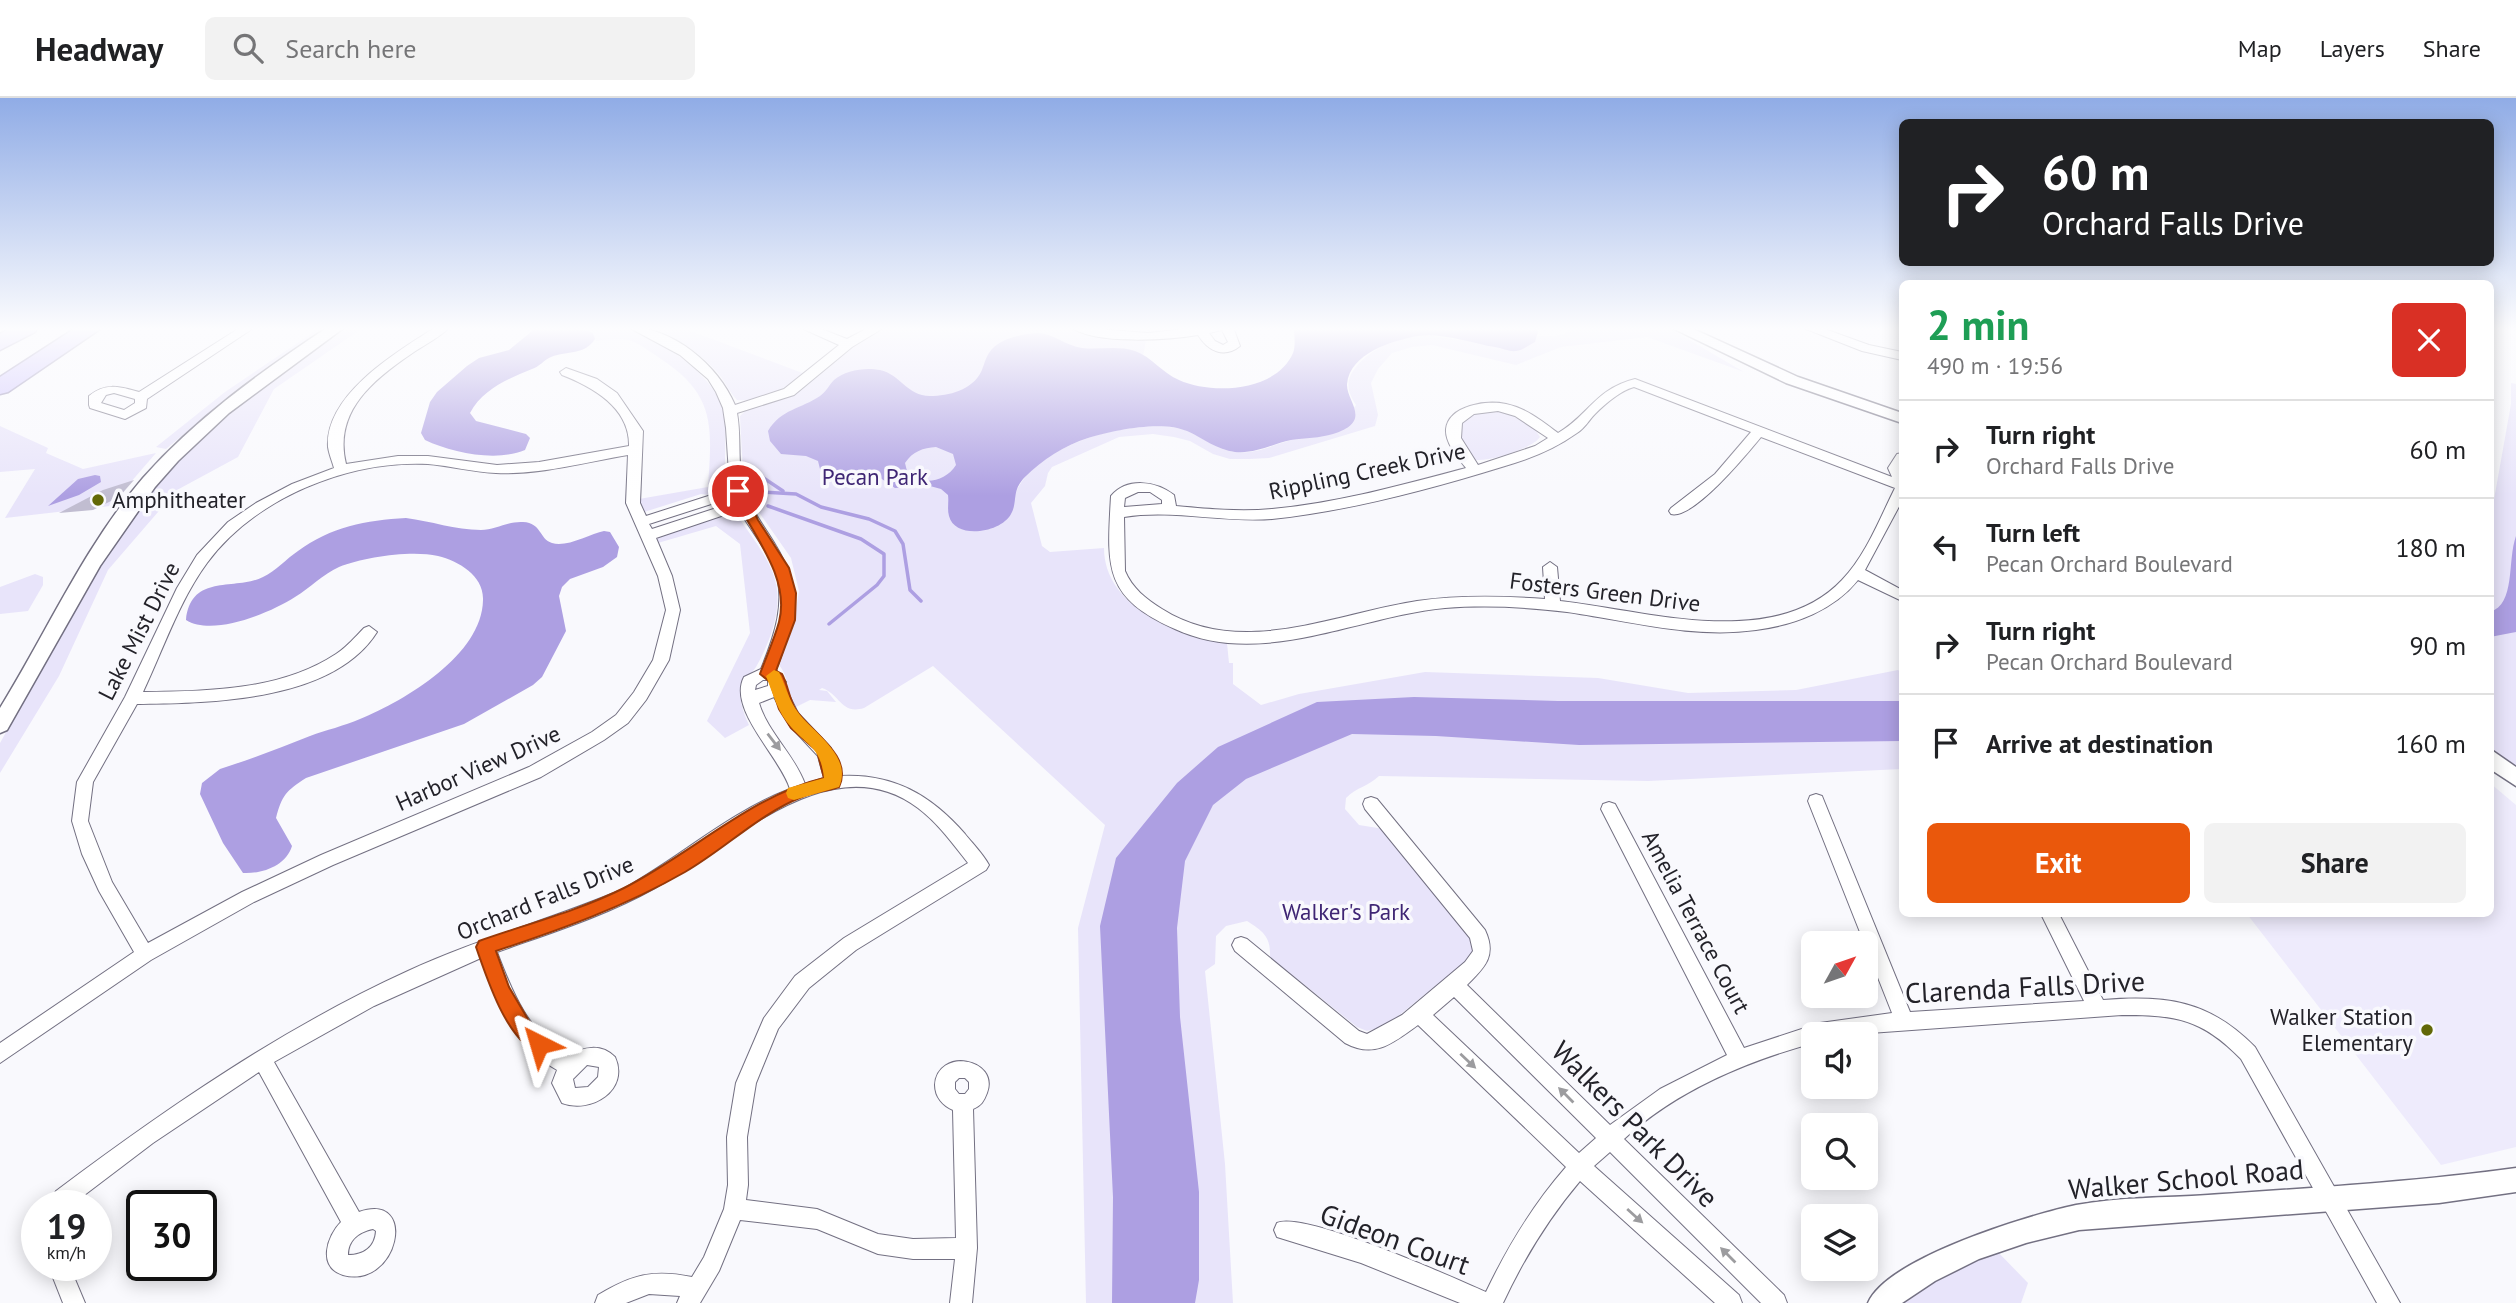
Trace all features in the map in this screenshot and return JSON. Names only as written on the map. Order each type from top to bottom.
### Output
[{"type":"street","points":[[141,397],[161,383]]},
{"type":"street","points":[[0,725],[113,531],[145,488],[180,449],[216,415],[260,383]]},
{"type":"street","points":[[341,470],[335,457],[337,433],[345,409],[365,383]]},
{"type":"street","name":"Harbor View Drive","points":[[0,1054],[145,954],[248,897],[327,860],[535,772],[622,719],[654,675],[667,643],[673,610],[665,576],[633,503],[636,431],[612,396],[594,383]]},
{"type":"street","points":[[717,383],[731,411],[734,479],[740,497],[782,568],[788,593],[787,620],[772,680],[797,723],[824,747],[831,765],[833,782]]},
{"type":"street","points":[[731,411],[789,392],[800,383]]},
{"type":"street","name":"Rippling Creek Drive","points":[[1117,513],[1151,508],[1217,515],[1297,511],[1475,471],[1526,455],[1558,439],[1575,429],[1590,411],[1620,387],[1634,383]]},
{"type":"street","name":"Rippling Creek Drive","points":[[1636,383],[1759,431]]},
{"type":"street","points":[[1801,383],[1899,417]]},
{"type":"street","points":[[1475,471],[1454,438],[1453,429],[1457,421],[1470,411],[1493,407],[1507,408],[1558,439]]},
{"type":"street","points":[[1676,511],[1720,477],[1759,431],[1899,485]]},
{"type":"street","name":"Lake Mist Drive","points":[[145,954],[105,886],[90,854],[80,821],[85,782],[132,698],[184,588],[202,559],[233,525],[297,487],[341,470],[398,460],[428,460],[498,469],[636,449]]},
{"type":"street","name":"Fosters Green Drive","points":[[1899,462],[1895,468],[1899,478]]},
{"type":"street","points":[[1117,513],[1118,496],[1147,486],[1157,488],[1169,498],[1170,508]]},
{"type":"street","name":"Fosters Green Drive","points":[[1117,513],[1119,573],[1129,590],[1187,629],[1216,637],[1258,637],[1394,610],[1445,603],[1509,602],[1678,625],[1742,626],[1781,619],[1819,605],[1837,594],[1856,572],[1899,492]]},
{"type":"street","points":[[644,529],[740,497]]},
{"type":"street","points":[[1550,567],[1553,606]]},
{"type":"street","points":[[1856,572],[1899,594]]},
{"type":"street","points":[[132,698],[224,697],[254,692],[339,661],[369,632]]},
{"type":"street","points":[[772,680],[751,680],[748,693],[756,717],[786,757],[795,774],[799,791]]},
{"type":"street","points":[[2494,760],[2516,778]]},
{"type":"street","name":"Orchard Falls Drive","points":[[73,1190],[135,1143],[262,1059],[413,978],[486,947],[569,919],[628,895],[682,865],[768,807],[799,791],[833,782],[872,783],[910,794],[938,814],[980,864],[849,944],[802,982],[771,1024],[746,1083],[737,1137],[738,1185],[734,1209]]},
{"type":"street","points":[[1816,802],[1905,1021]]},
{"type":"street","points":[[1241,945],[1352,1037],[1366,1043],[1387,1037],[1419,1014],[1479,958],[1482,943],[1474,929],[1371,804]]},
{"type":"street","name":"Amelia Terrace Court","points":[[1609,809],[1739,1058]]},
{"type":"street","points":[[2052,917],[2098,1009]]},
{"type":"street","points":[[486,947],[501,990],[522,1027],[555,1060],[569,1067]]},
{"type":"street","name":"Walkers Park Drive","points":[[1454,984],[1776,1303]]},
{"type":"street","name":"Clarenda Falls Drive","points":[[1492,1303],[1504,1270],[1518,1245],[1550,1198],[1579,1166],[1610,1138],[1670,1093],[1739,1058],[1822,1032],[1905,1021],[2171,1007],[2205,1017],[2222,1026],[2248,1053],[2389,1303]]},
{"type":"street","points":[[1419,1014],[1579,1166],[1731,1303]]},
{"type":"street","points":[[262,1059],[354,1224]]},
{"type":"street","points":[[961,1303],[967,1248],[963,1103]]},
{"type":"street","name":"Walker School Road","points":[[1881,1303],[1903,1284],[1939,1263],[2043,1224],[2079,1217],[2439,1191],[2516,1180]]},
{"type":"street","points":[[606,1303],[632,1286],[662,1281],[692,1296],[712,1264],[734,1209],[817,1219],[878,1244],[913,1249],[967,1248]]},
{"type":"street","name":"Gideon Court","points":[[1284,1230],[1344,1246],[1485,1303]]},
{"type":"street","points":[[65,1281],[74,1303]]},
{"type":"shaded area","points":[[447,383],[502,383],[482,397],[470,413],[476,421],[526,434],[530,438],[525,450],[514,454],[488,456],[448,449],[425,440],[421,433],[430,402]]},
{"type":"shaded area","points":[[832,383],[902,383],[915,392],[930,396],[959,391],[972,383],[1188,383],[1208,388],[1242,387],[1257,383],[1347,383],[1355,417],[1345,429],[1328,435],[1291,440],[1243,452],[1222,449],[1187,431],[1164,426],[1124,429],[1098,435],[1071,445],[1039,465],[1018,487],[1013,510],[1006,521],[978,531],[969,531],[953,524],[948,513],[948,495],[941,489],[930,486],[895,488],[876,475],[867,475],[850,482],[821,473],[818,461],[806,456],[781,454],[770,441],[768,431],[779,418],[820,396]],"holes":[[[936,447],[953,454],[956,465],[946,475],[928,481],[908,475],[905,463],[919,451]]]},
{"type":"shaded area","points":[[100,476],[101,482],[79,495],[48,506],[78,479]]},
{"type":"shaded area","points":[[406,518],[471,530],[486,530],[517,522],[529,523],[548,541],[558,544],[604,531],[610,532],[619,547],[617,557],[603,567],[570,579],[562,587],[559,596],[566,631],[542,677],[533,685],[464,724],[306,778],[286,794],[276,818],[292,846],[289,853],[279,864],[258,872],[243,873],[223,843],[200,794],[202,783],[220,769],[354,721],[419,688],[456,657],[470,639],[479,620],[482,591],[475,577],[454,562],[427,554],[402,554],[339,567],[284,603],[241,621],[211,626],[197,625],[186,620],[190,605],[196,595],[205,589],[263,577],[323,536],[349,526]]},
{"type":"shaded area","points":[[2516,536],[2516,632],[2494,636],[2494,610],[2504,600],[2507,591]]},
{"type":"shaded area","points":[[1414,697],[1558,701],[1899,701],[1899,741],[1579,745],[1352,734],[1246,779],[1213,805],[1185,861],[1177,928],[1180,1017],[1199,1192],[1199,1280],[1195,1303],[1112,1303],[1113,1197],[1100,926],[1116,858],[1177,783],[1218,747],[1317,702]]},
{"type":"shaded area","name":"Walker Station Elementary","points":[[2494,786],[2516,805],[2516,1147],[2441,1165],[2249,917],[2494,917]]},
{"type":"green space","points":[[238,383],[247,383],[166,449],[156,447]]},
{"type":"green space","points":[[267,383],[282,383],[274,389],[238,457],[177,490],[108,570],[59,676],[0,773],[0,743],[119,531],[155,484],[209,429]]},
{"type":"green space","points":[[689,383],[709,383],[722,407],[727,482],[717,494],[701,494],[641,513],[639,499],[708,487],[710,447],[707,414]]},
{"type":"green space","points":[[725,383],[791,383],[755,399],[737,400]]},
{"type":"green space","points":[[802,383],[1110,383],[1006,438],[1013,502],[1021,483],[1037,466],[1080,441],[1106,433],[1156,426],[1192,433],[1228,451],[1256,451],[1300,438],[1335,433],[1356,405],[1349,383],[1371,383],[1378,415],[1375,426],[1269,458],[1230,459],[1213,454],[1190,441],[1153,434],[1119,437],[1052,467],[1045,486],[1031,503],[1042,546],[1050,552],[1104,548],[1107,569],[1116,587],[1130,602],[1147,615],[1187,634],[1227,643],[1229,663],[1233,663],[1233,684],[1261,705],[1299,694],[1425,672],[1598,678],[1688,693],[1796,690],[1898,670],[1899,769],[1648,781],[1379,776],[1354,791],[1346,798],[1345,809],[1359,825],[1384,829],[1473,942],[1472,952],[1466,961],[1386,1026],[1367,1031],[1357,1027],[1270,957],[1267,939],[1257,928],[1247,921],[1226,926],[1216,936],[1215,964],[1205,971],[1225,1164],[1233,1303],[1086,1303],[1078,928],[1105,825],[933,666],[864,708],[850,709],[828,691],[822,688],[819,690],[827,691],[836,702],[810,700],[794,708],[785,675],[779,665],[793,627],[799,591],[791,558],[749,498],[743,473],[740,416],[747,409],[785,396]]},
{"type":"green space","points":[[2512,383],[2516,384],[2516,769],[2494,750],[2494,500]]},
{"type":"green space","points":[[1484,409],[1516,416],[1530,424],[1540,437],[1528,446],[1507,454],[1471,459],[1462,445],[1459,420]]},
{"type":"green space","points":[[0,426],[48,448],[46,453],[83,469],[156,453],[110,506],[5,518],[35,469],[0,472]]},
{"type":"green space","points":[[723,514],[739,518],[756,542],[770,567],[777,595],[776,617],[770,638],[756,667],[742,686],[741,703],[749,725],[725,738],[707,721],[750,633],[740,544],[716,526],[651,545],[654,538]]},
{"type":"green space","points":[[35,574],[43,577],[43,585],[28,611],[0,614],[0,587]]},
{"type":"green space","points":[[1992,1246],[2028,1283],[2021,1303],[1890,1303]]},
{"type":"building","name":"Amphitheater","points":[[134,480],[119,497],[93,510],[59,513],[103,490]]},
{"type":"waterway","points":[[762,477],[783,491]]},
{"type":"waterway","points":[[762,492],[796,494],[821,507],[869,519],[895,531],[903,544],[910,590],[921,601]]},
{"type":"waterway","points":[[768,506],[861,539],[884,554],[884,576],[877,585],[829,624]]},
{"type":"slow traffic","points":[[774,676],[787,709],[797,723],[824,747],[831,765],[833,782],[794,793]]},
{"type":"place","name":"Amphitheater","points":[[98,500]]},
{"type":"place","name":"Walker Station Elementary","points":[[2427,1030]]},
{"type":"route","points":[[539,1044],[522,1027],[501,990],[486,947],[569,919],[628,895],[682,865],[768,807],[799,791],[833,782],[831,765],[824,747],[797,723],[787,709],[776,678],[767,674],[787,620],[788,593],[782,568],[752,521],[738,491]]},
{"type":"park label","name":"Pecan Park","points":[[875,477]]},
{"type":"park label","name":"Walker's Park","points":[[1346,912]]}]
